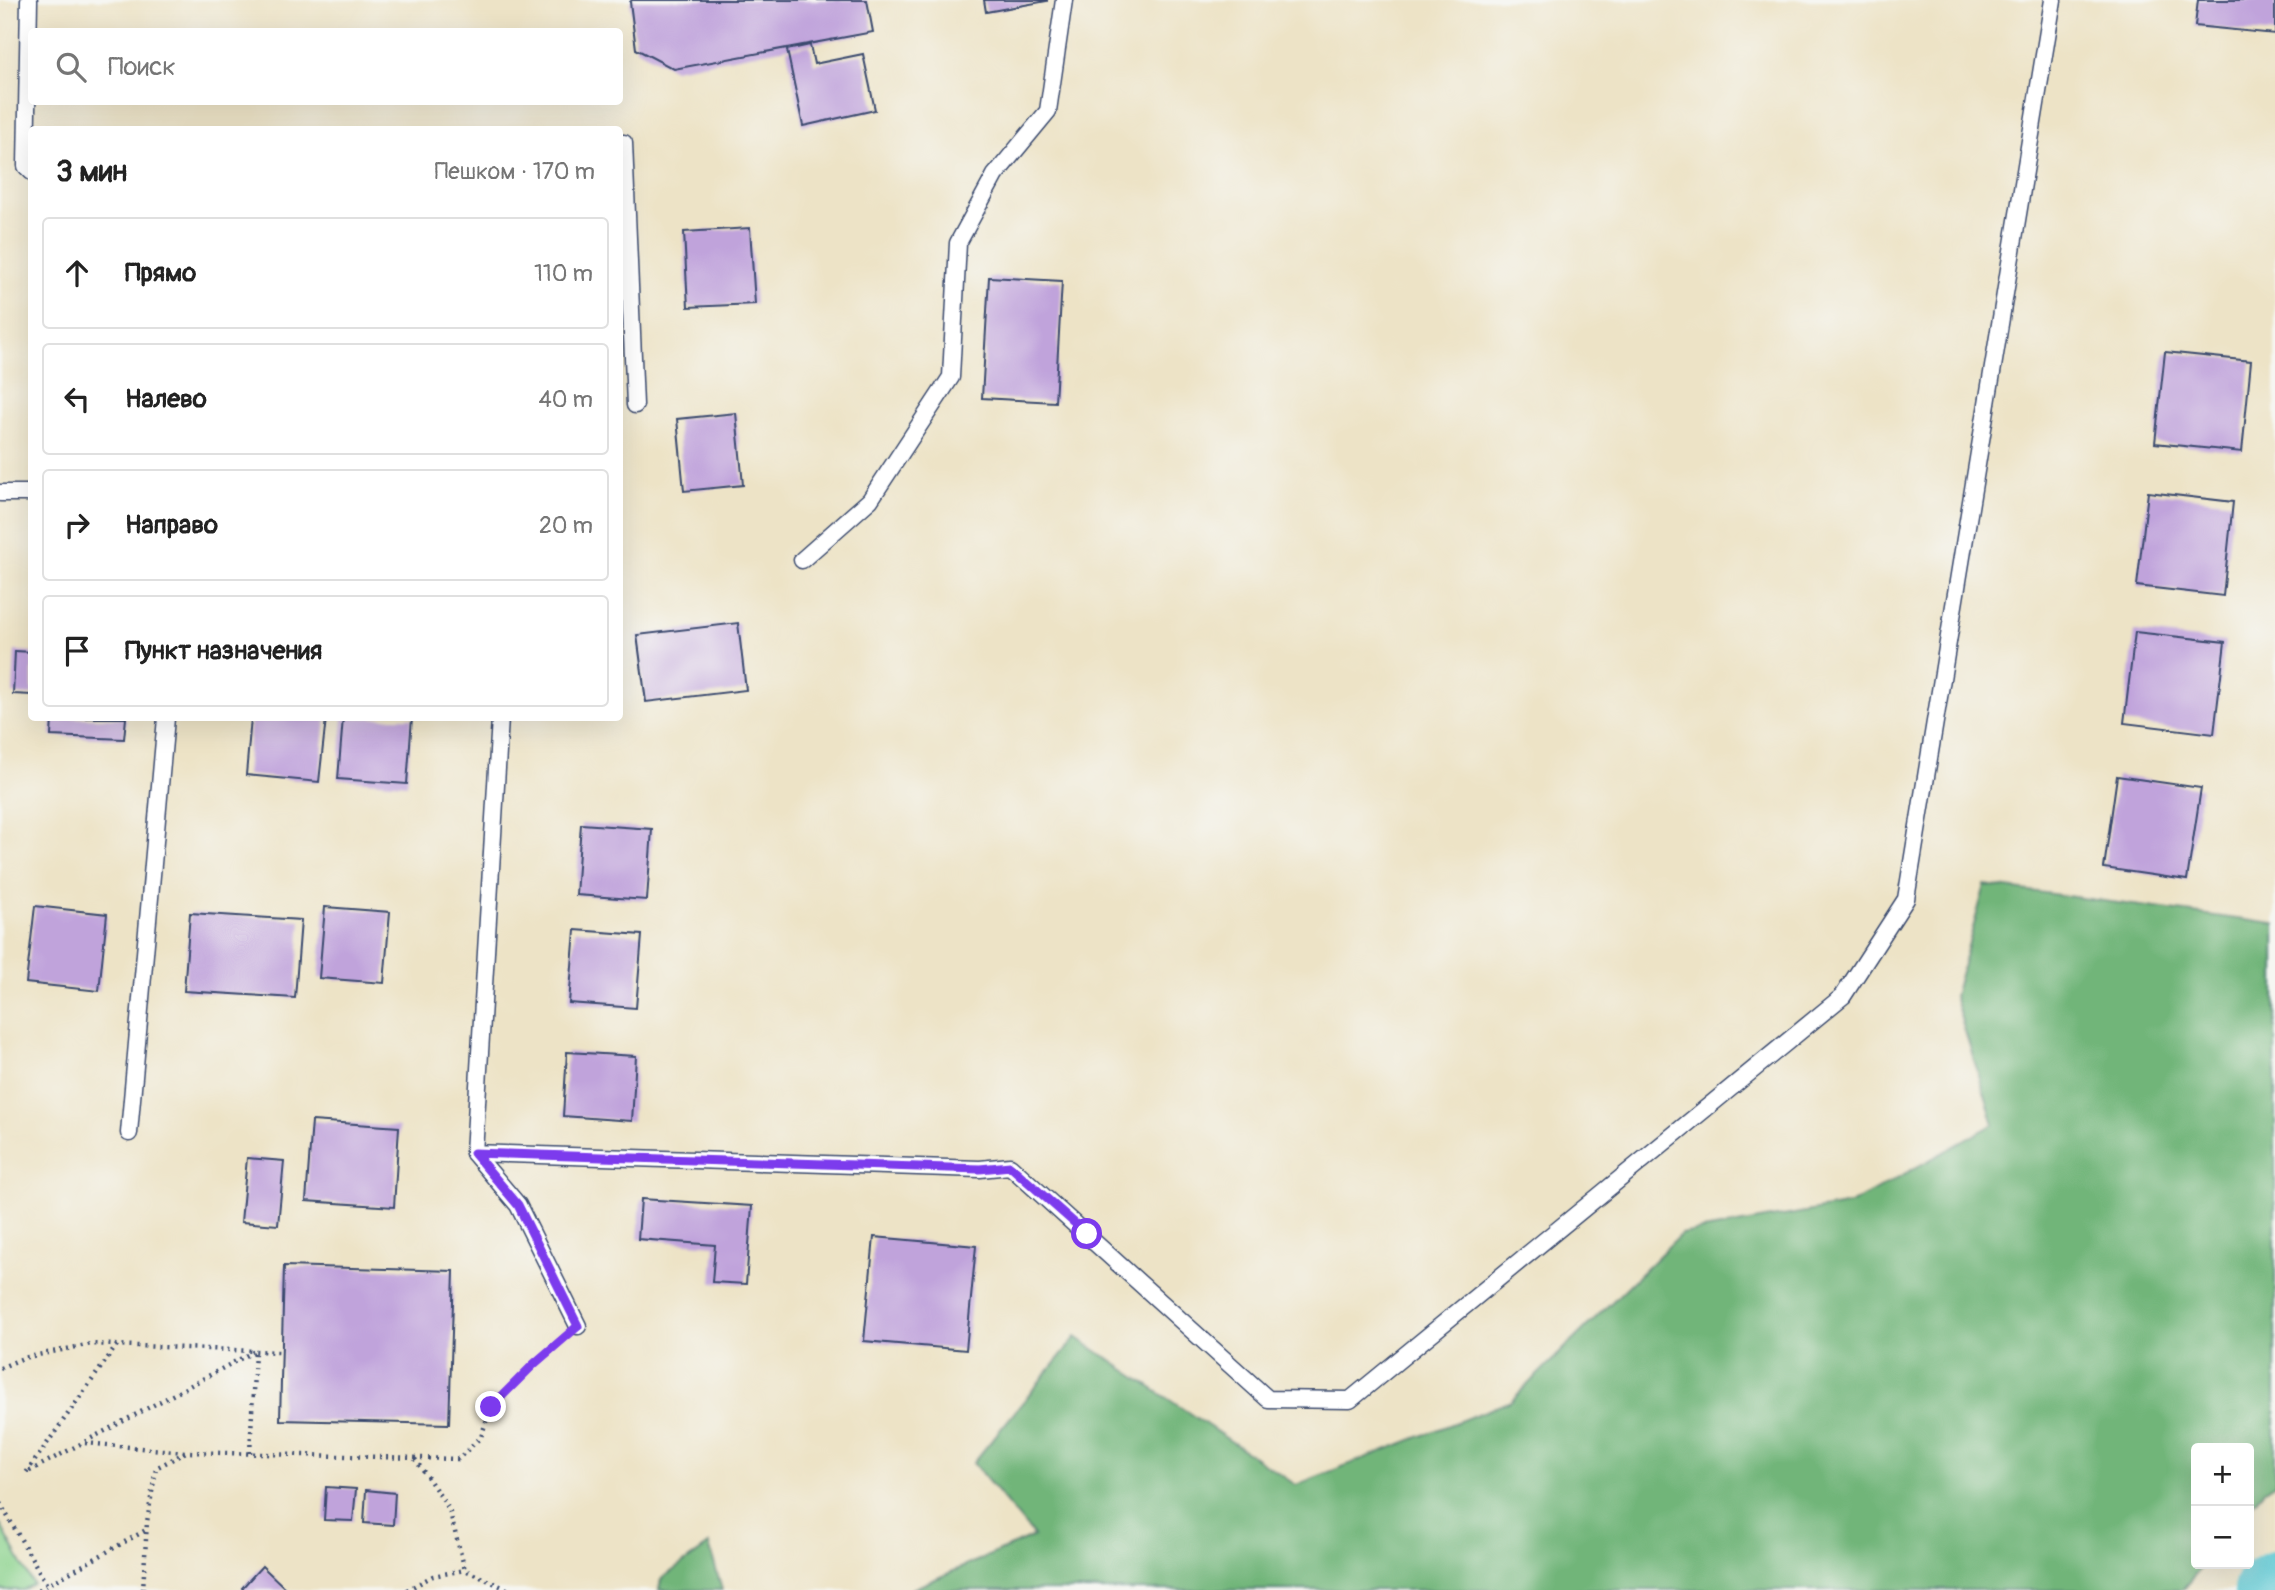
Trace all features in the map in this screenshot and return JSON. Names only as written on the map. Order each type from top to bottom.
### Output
[{"type":"lane","points":[[28,28],[29,0]]},
{"type":"lane","points":[[802,560],[870,500],[951,377],[958,243],[995,175],[1048,111],[1064,0]]},
{"type":"lane","points":[[474,1153],[980,1169],[1010,1166],[1268,1399],[1350,1400],[1843,996],[1906,900],[2053,0]]},
{"type":"lane","points":[[28,55],[28,168]]},
{"type":"lane","points":[[623,143],[635,405]]},
{"type":"lane","points":[[0,493],[28,493]]},
{"type":"lane","points":[[129,1133],[166,721]]},
{"type":"lane","points":[[500,721],[474,1153],[518,1205],[578,1326]]},
{"type":"path","points":[[83,1442],[186,1452],[458,1459],[481,1437],[491,1407],[534,1364],[578,1326]]},
{"type":"path","points":[[0,1368],[23,1358],[91,1344],[279,1352]]},
{"type":"path","points":[[117,1345],[26,1473],[255,1351]]},
{"type":"path","points":[[250,1453],[255,1351]]},
{"type":"path","points":[[143,1590],[146,1530],[156,1468],[186,1452]]},
{"type":"path","points":[[415,1458],[449,1510],[465,1570]]},
{"type":"path","points":[[0,1503],[47,1586]]},
{"type":"path","points":[[39,1590],[146,1530]]},
{"type":"path","points":[[407,1590],[433,1576],[465,1570],[509,1590]]},
{"type":"green space","points":[[1985,885],[2275,924],[2275,1483],[2254,1502],[2254,1443],[2191,1443],[2191,1569],[2200,1569],[2182,1590],[910,1590],[1034,1536],[973,1463],[1076,1337],[1296,1485],[1511,1401],[1681,1234],[1850,1204],[1994,1124],[1954,996]]},
{"type":"green space","points":[[0,1524],[33,1584],[23,1590],[0,1590]]},
{"type":"green space","points":[[709,1545],[722,1590],[659,1590],[661,1579]]},
{"type":"building","points":[[867,0],[873,32],[674,69],[636,49],[630,2]]},
{"type":"building","points":[[984,0],[1047,0],[1047,1],[986,12]]},
{"type":"building","points":[[2198,0],[2275,0],[2275,34],[2195,26]]},
{"type":"building","points":[[810,45],[814,64],[863,54],[875,110],[803,126],[787,50]]},
{"type":"building","points":[[750,228],[755,304],[688,307],[684,232]]},
{"type":"building","points":[[989,277],[1062,281],[1055,402],[982,398]]},
{"type":"building","points":[[2165,352],[2251,361],[2242,452],[2155,443]]},
{"type":"building","points":[[736,413],[743,485],[684,491],[677,419]]},
{"type":"building","points":[[2148,492],[2233,502],[2223,596],[2137,586]]},
{"type":"building","points":[[738,623],[746,690],[646,702],[637,635]]},
{"type":"building","points":[[2135,632],[2225,642],[2214,734],[2124,723]]},
{"type":"building","points":[[15,651],[28,652],[28,695],[13,694]]},
{"type":"building","points":[[52,721],[126,721],[124,739],[51,736]]},
{"type":"building","points":[[251,721],[326,721],[319,782],[246,775]]},
{"type":"building","points":[[343,721],[412,721],[407,784],[338,779]]},
{"type":"building","points":[[2117,776],[2201,788],[2187,880],[2104,868]]},
{"type":"building","points":[[581,824],[652,829],[647,900],[576,895]]},
{"type":"building","points":[[35,906],[107,914],[99,991],[26,983]]},
{"type":"building","points":[[325,907],[390,912],[384,983],[319,978]]},
{"type":"building","points":[[190,913],[301,920],[295,998],[184,991]]},
{"type":"building","points":[[575,930],[642,935],[636,1008],[569,1003]]},
{"type":"building","points":[[567,1052],[636,1056],[632,1121],[563,1116]]},
{"type":"building","points":[[312,1121],[399,1127],[394,1207],[306,1201]]},
{"type":"building","points":[[247,1158],[284,1161],[278,1225],[241,1222]]},
{"type":"building","points":[[641,1199],[752,1206],[746,1284],[712,1282],[715,1245],[638,1239]]},
{"type":"building","points":[[874,1237],[976,1246],[966,1350],[864,1341]]},
{"type":"building","points":[[284,1266],[454,1271],[449,1424],[280,1420]]},
{"type":"building","points":[[326,1487],[356,1489],[353,1521],[324,1520]]},
{"type":"building","points":[[366,1490],[395,1493],[393,1525],[364,1523]]},
{"type":"building","points":[[262,1566],[287,1590],[244,1590],[242,1588]]},
{"type":"waterway","points":[[2268,1590],[2275,1585]]},
{"type":"route","points":[[491,1407],[534,1364],[578,1326],[553,1270],[518,1205],[474,1153],[980,1169],[1010,1166],[1087,1234]]}]
